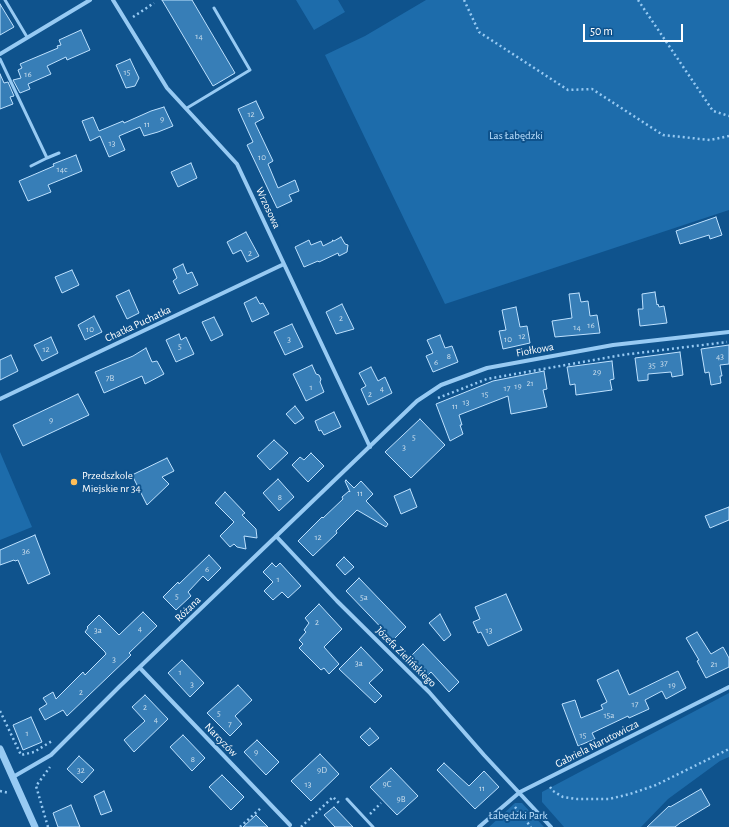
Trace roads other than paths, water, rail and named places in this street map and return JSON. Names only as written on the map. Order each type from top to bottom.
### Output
[{"type":"street","points":[[0,54],[90,0]]},
{"type":"street","name":"Wrzosowa","points":[[113,0],[167,88],[237,164],[370,447]]},
{"type":"street","name":"Chatka Puchatka","points":[[0,399],[284,264]]},
{"type":"street","name":"Fiołkowa","points":[[370,447],[417,401],[441,385],[487,368],[613,345],[729,332]]},
{"type":"street","name":"Różana","points":[[13,777],[51,755],[276,536],[370,447]]},
{"type":"street","name":"Józefa Zielińskiego","points":[[276,536],[337,601],[429,692],[484,755],[551,827]]},
{"type":"street","name":"Narcyzów","points":[[140,668],[290,825]]},
{"type":"street","name":"Gabriela Narutowicza","points":[[479,827],[520,792],[551,778],[729,687]]},
{"type":"street","points":[[0,748],[35,827]]},
{"type":"lane","points":[[5,0],[27,37]]},
{"type":"lane","points":[[187,108],[250,70],[214,8]]},
{"type":"lane","points":[[0,59],[47,158]]},
{"type":"lane","points":[[31,166],[59,153]]},
{"type":"lane","points":[[347,799],[373,827]]},
{"type":"place","name":"Przedszkole Miejskie nr 34","points":[[74,482]]},
{"type":"park label","name":"Las Łabędzki","points":[[516,136]]},
{"type":"park label","name":"Łabędzki Park","points":[[518,816]]}]
